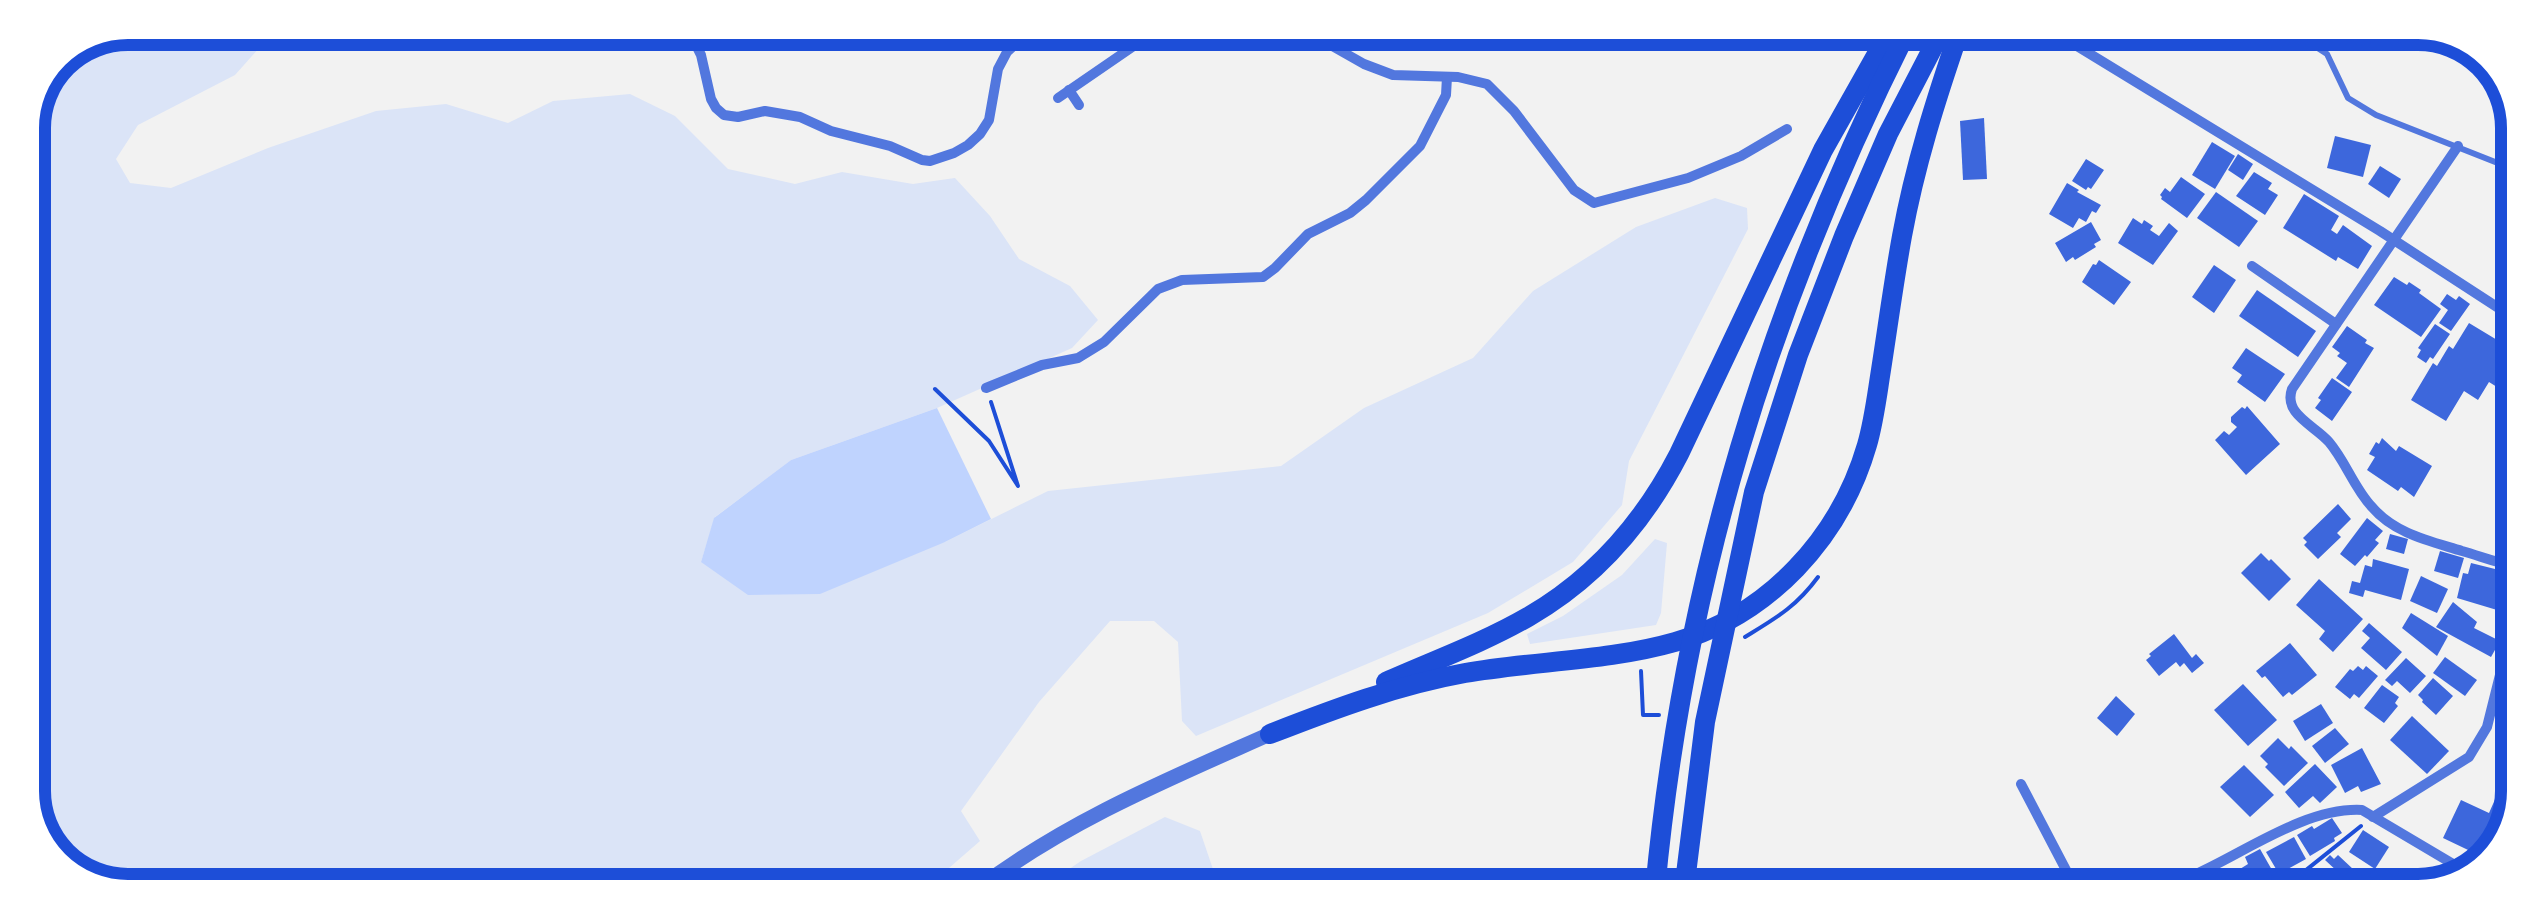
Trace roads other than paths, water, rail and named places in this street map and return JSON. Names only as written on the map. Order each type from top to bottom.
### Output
[{"type":"highway","points":[[1270,734],[1527,617],[1589,574],[1616,548],[1670,471],[1823,150],[1883,45]]},
{"type":"highway","points":[[1656,874],[1689,646],[1736,455],[1818,223],[1901,45]]},
{"type":"highway","points":[[1686,874],[1705,722],[1754,492],[1798,354],[1844,236],[1888,134],[1934,45]]},
{"type":"highway","points":[[1270,734],[1397,689],[1463,674],[1652,648],[1702,632],[1749,608],[1808,556],[1839,513],[1869,440],[1906,214],[1927,126],[1955,45]]},
{"type":"street","points":[[696,45],[711,99],[724,115],[738,117],[766,111],[800,117],[831,131],[930,160],[968,146],[980,134],[989,120],[998,69],[1015,45]]},
{"type":"street","points":[[1058,98],[1136,45]]},
{"type":"street","points":[[1330,45],[1393,76],[1447,77],[1486,84],[1514,111],[1574,190],[1594,203],[1688,178],[1741,156],[1787,129]]},
{"type":"street","points":[[2075,45],[2501,310]]},
{"type":"street","points":[[986,388],[1042,365],[1078,358],[1104,342],[1158,289],[1182,280],[1263,276],[1275,268],[1308,234],[1366,200],[1420,146],[1446,95],[1447,77]]},
{"type":"street","points":[[1070,90],[1079,105]]},
{"type":"street","points":[[2458,146],[2288,398],[2290,407],[2332,445],[2368,504],[2390,524],[2417,537],[2501,562]]},
{"type":"street","points":[[2252,266],[2336,324]]},
{"type":"street","points":[[2372,817],[2469,756],[2487,727],[2501,671]]},
{"type":"street","points":[[997,874],[1072,826],[1270,734]]},
{"type":"street","points":[[2022,784],[2068,874]]},
{"type":"street","points":[[2196,874],[2302,822],[2341,808],[2362,810],[2455,865]]},
{"type":"lane","points":[[2313,45],[2327,54],[2348,98],[2376,115],[2501,164]]},
{"type":"water","points":[[937,408],[991,519],[820,594],[748,595],[701,562],[714,518],[791,460]]}]
